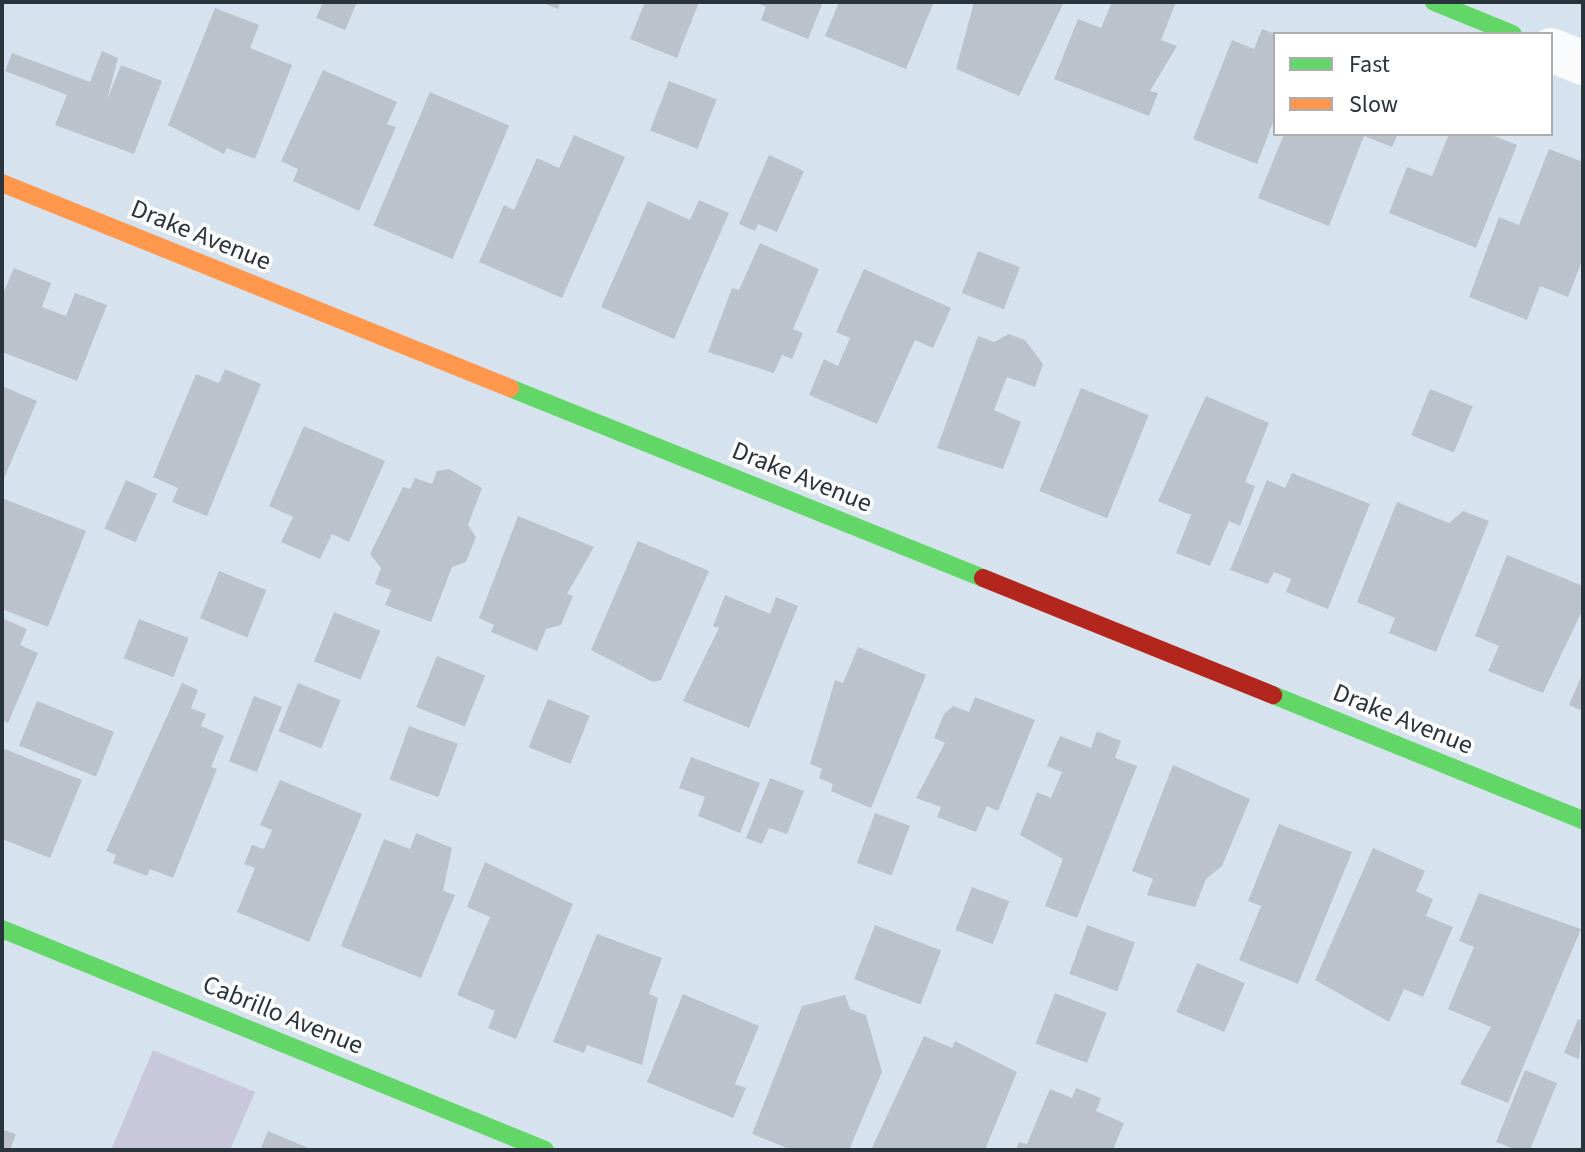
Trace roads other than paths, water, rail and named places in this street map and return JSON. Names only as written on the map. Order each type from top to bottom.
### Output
[{"type":"street","points":[[1434,2],[1508,32]]},
{"type":"street","points":[[1553,51],[1583,63]]},
{"type":"street","name":"Drake Avenue","points":[[2,183],[1583,820]]},
{"type":"street","name":"Cabrillo Avenue","points":[[2,929],[545,1150]]}]
